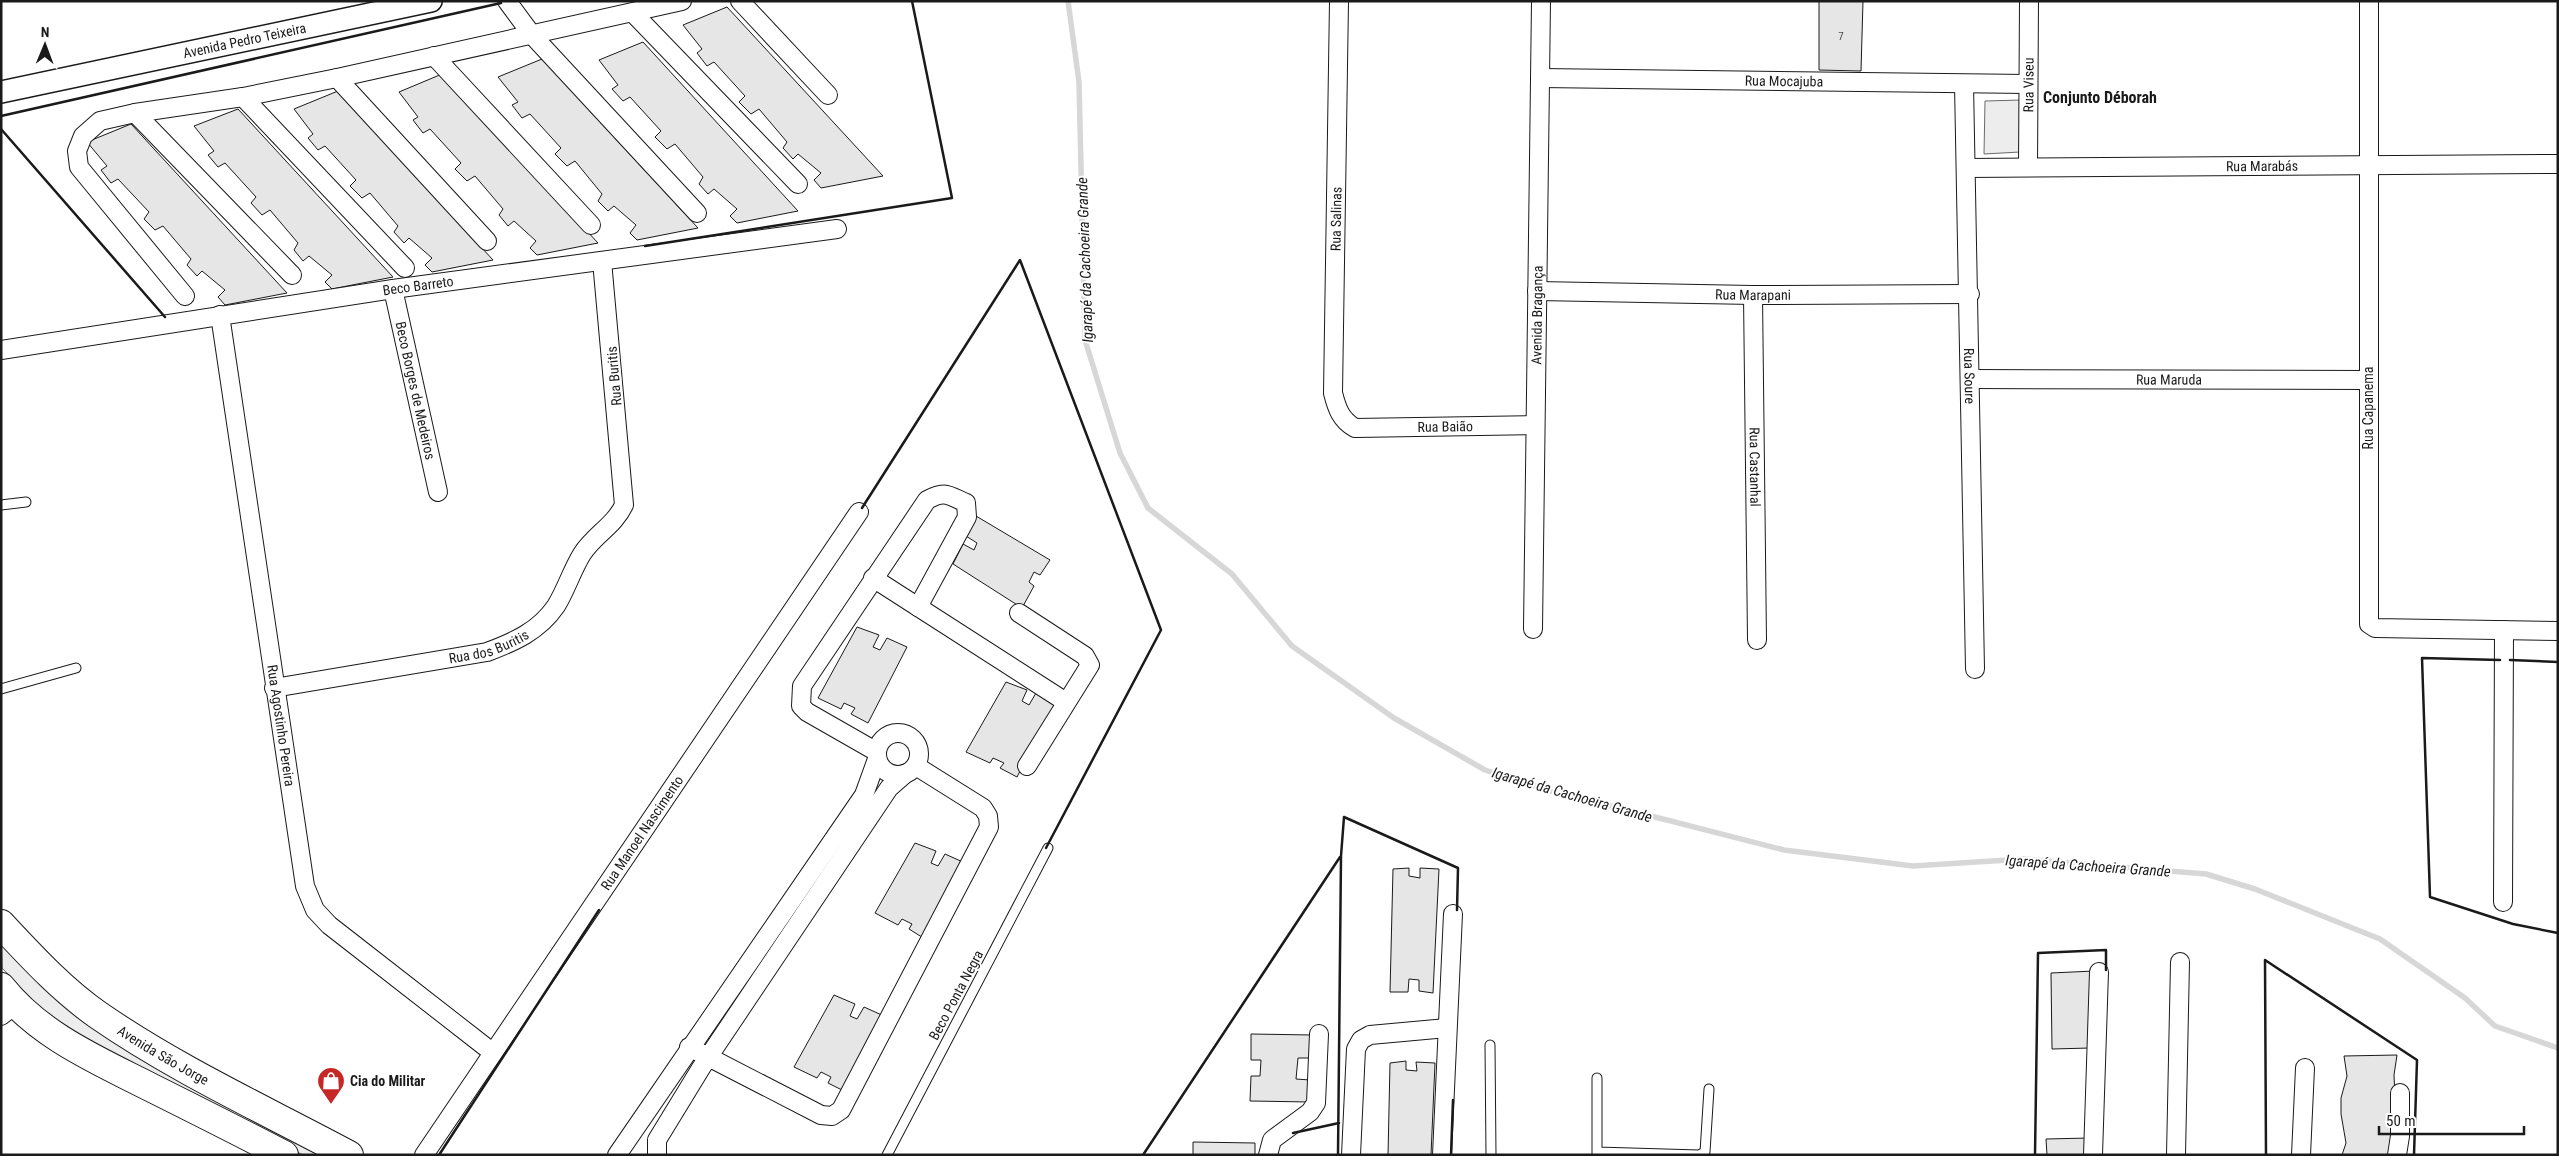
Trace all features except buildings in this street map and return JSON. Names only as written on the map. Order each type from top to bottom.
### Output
[{"type":"main road","name":"Avenida São Jorge","points":[[1,924],[45,971],[96,1014],[156,1052],[349,1155]]},
{"type":"main road","points":[[5,1003],[79,1052],[284,1155]]},
{"type":"street","name":"Avenida Pedro Teixeira","points":[[1,92],[59,81],[407,4],[431,1]]},
{"type":"street","points":[[506,1],[532,36],[697,213]]},
{"type":"street","points":[[185,296],[79,167],[77,152],[83,136],[100,121],[135,112],[243,97],[337,78],[682,1]]},
{"type":"street","points":[[740,1],[828,95]]},
{"type":"street","name":"Rua Salinas","points":[[1339,1],[1333,393],[1337,410],[1345,422],[1355,428]]},
{"type":"street","name":"Avenida Bragança","points":[[1533,630],[1541,1]]},
{"type":"street","name":"Rua Viseu","points":[[2028,167],[2029,1]]},
{"type":"street","name":"Rua Capanema","points":[[2369,1],[2368,624],[2375,628],[2558,631]]},
{"type":"street","points":[[633,13],[798,184]]},
{"type":"street","points":[[434,56],[590,225]]},
{"type":"street","points":[[337,78],[487,241]]},
{"type":"street","name":"Rua Mocajuba","points":[[1540,78],[2028,84]]},
{"type":"street","name":"Avenida Pedro Teixeira","points":[[1,103],[59,81]]},
{"type":"street","name":"Rua Soure","points":[[1964,84],[1970,294],[1975,669]]},
{"type":"street","points":[[243,97],[404,268]]},
{"type":"street","points":[[135,112],[292,275]]},
{"type":"street","name":"Rua Marabás","points":[[1967,168],[2370,167],[2558,164]]},
{"type":"street","name":"Beco Barreto","points":[[1,350],[393,289],[837,229]]},
{"type":"street","name":"Rua Buritis","points":[[602,261],[625,492]]},
{"type":"street","name":"Beco Borges de Medeiros","points":[[393,289],[438,492]]},
{"type":"street","name":"Rua Marapani","points":[[1537,291],[1753,295],[1970,294]]},
{"type":"street","name":"Rua Castanhal","points":[[1753,295],[1757,640]]},
{"type":"street","name":"Rua Agostinho Pereira","points":[[220,315],[274,688],[305,886],[315,910],[329,925],[352,945],[492,1052]]},
{"type":"street","name":"Rua Maruda","points":[[1970,379],[2368,380]]},
{"type":"street","name":"Rua Baião","points":[[1355,428],[1535,425]]},
{"type":"street","name":"Rua dos Buritis","points":[[274,688],[487,652],[517,641],[540,625],[556,605],[582,554],[592,541],[618,517],[624,505],[625,492]]},
{"type":"street","points":[[689,1047],[821,1115],[832,1116],[841,1110],[989,827],[988,816],[983,808],[910,770],[891,774],[885,771],[877,755],[807,712],[802,706],[800,696],[802,686],[873,578],[927,500],[938,494],[946,493],[966,503],[967,517],[918,607]]},
{"type":"street","name":"Rua Manoel Nascimento","points":[[424,1155],[859,512]]},
{"type":"street","points":[[873,578],[1066,702]]},
{"type":"street","points":[[1020,613],[1085,656],[1090,665],[1027,766]]},
{"type":"street","points":[[2503,902],[2504,630]]},
{"type":"street","points":[[617,1155],[689,1047],[864,795],[877,755],[878,745],[888,735],[902,733],[914,740],[918,746],[919,760],[889,788],[709,1058],[657,1140],[657,1155]]},
{"type":"street","points":[[1442,1155],[1452,914]]},
{"type":"street","points":[[2176,1155],[2180,962]]},
{"type":"street","points":[[2093,1155],[2099,972]]},
{"type":"street","points":[[1351,1155],[1356,1049],[1361,1040],[1370,1035],[1447,1028]]},
{"type":"street","points":[[1268,1155],[1272,1140],[1310,1112],[1316,1103],[1319,1034]]},
{"type":"street","points":[[2301,1155],[2305,1068]]},
{"type":"street","points":[[2397,1155],[2400,1136],[2400,1093]]},
{"type":"lane","points":[[1,505],[26,502]]},
{"type":"lane","points":[[1,689],[76,668]]},
{"type":"lane","name":"Beco Ponta Negra","points":[[887,1155],[1048,848]]},
{"type":"lane","points":[[1490,1045],[1491,1155]]},
{"type":"lane","points":[[1597,1078],[1597,1153],[1699,1155],[1705,1152],[1709,1089]]},
{"type":"shaded area","points":[[2021,100],[2020,152],[1984,154],[1985,101]]},
{"type":"shaded area","points":[[1,933],[31,974],[332,1155],[303,1155],[113,1058],[43,1011],[2,968]]},
{"type":"waterway","name":"Igarapé da Cachoeira Grande","points":[[1068,1],[1079,82],[1085,340],[1120,453],[1148,508],[1232,574],[1292,646],[1394,718],[1485,770],[1563,795],[1784,850],[1913,866],[2024,859],[2206,874],[2255,889],[2380,939],[2465,998],[2495,1026],[2558,1048]]},
{"type":"wall","points":[[645,246],[952,198],[912,1]]},
{"type":"wall","points":[[1,116],[501,3]]},
{"type":"wall","points":[[1,129],[165,317]]},
{"type":"wall","points":[[862,508],[1020,260],[1161,630],[1046,848]]},
{"type":"wall","points":[[2500,660],[2422,658],[2430,897],[2513,924],[2558,933]]},
{"type":"wall","points":[[2510,660],[2558,662]]},
{"type":"wall","points":[[1338,1155],[1341,856],[1344,817],[1458,868],[1457,910]]},
{"type":"wall","points":[[1143,1155],[1340,857]]},
{"type":"wall","points":[[439,1155],[599,910]]},
{"type":"wall","points":[[2035,1155],[2038,953],[2106,950],[2106,970]]},
{"type":"wall","points":[[2266,1155],[2265,960],[2417,1060],[2414,1155]]},
{"type":"wall","points":[[1451,1155],[1453,1100]]},
{"type":"wall","points":[[1293,1133],[1339,1123]]},
{"type":"place","name":"Cia do Militar","points":[[331,1105]]},
{"type":"district","name":"Conjunto Déborah","points":[[2100,97]]}]
